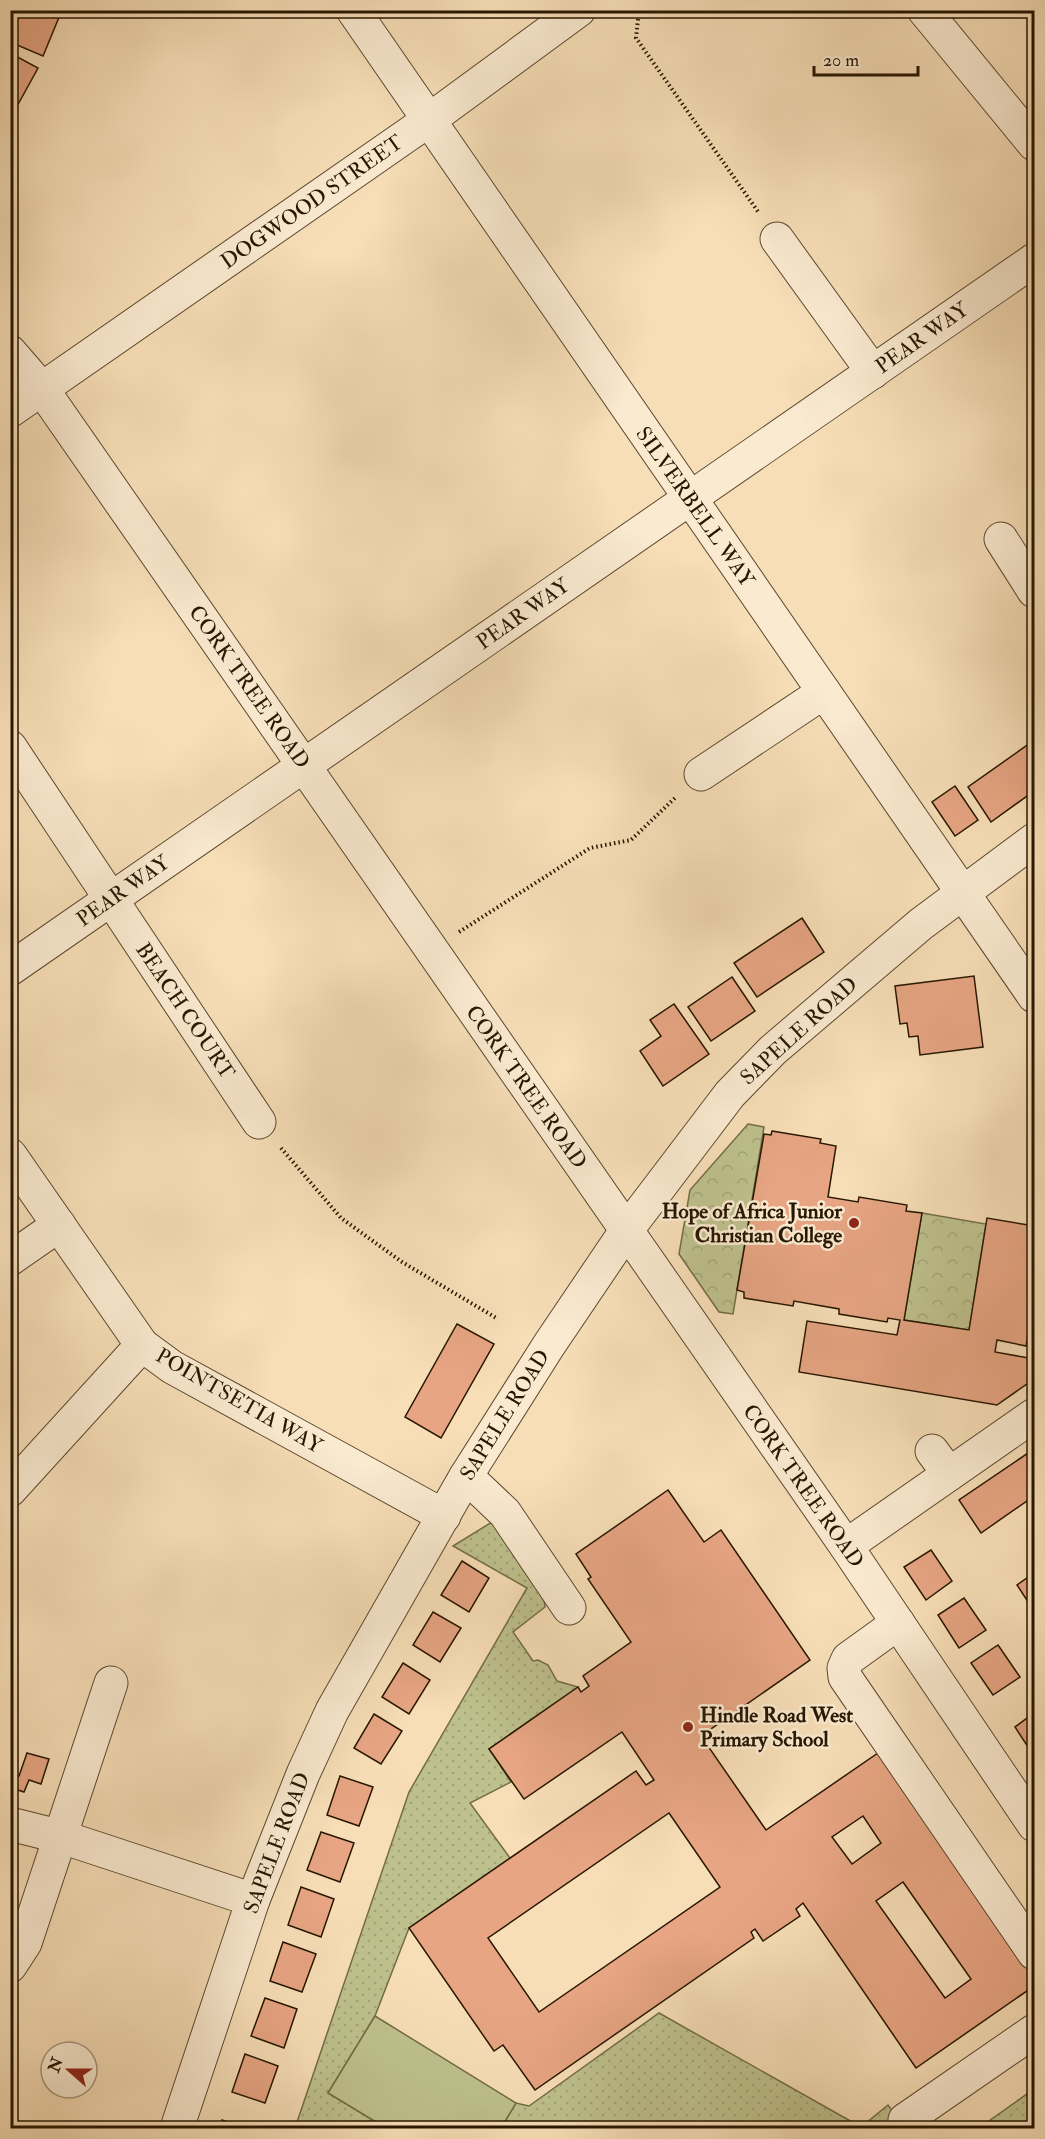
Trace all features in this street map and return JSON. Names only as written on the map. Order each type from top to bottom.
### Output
[{"type":"street","name":"SILVERBELL WAY","points":[[353,10],[689,499],[1035,996]]},
{"type":"street","name":"DOGWOOD STREET","points":[[10,411],[429,120],[579,10]]},
{"type":"street","points":[[924,10],[1035,144]]},
{"type":"street","points":[[777,239],[873,372]]},
{"type":"street","name":"PEAR WAY","points":[[10,969],[1035,260]]},
{"type":"street","name":"CORK TREE ROAD","points":[[10,352],[42,389],[846,1546],[1035,1825]]},
{"type":"street","points":[[1000,539],[1035,591]]},
{"type":"street","points":[[700,774],[824,692]]},
{"type":"street","name":"BEACH COURT","points":[[10,747],[259,1122]]},
{"type":"street","name":"SAPELE ROAD","points":[[177,2128],[253,1900],[303,1774],[332,1711],[466,1476],[626,1231],[730,1094],[773,1050],[921,924],[1035,840]]},
{"type":"street","name":"POINTSETIA WAY","points":[[10,1155],[142,1345],[172,1366],[444,1516]]},
{"type":"street","points":[[10,1259],[59,1225]]},
{"type":"street","points":[[10,1490],[142,1345]]},
{"type":"street","points":[[846,1546],[941,1463],[1035,1415]]},
{"type":"street","points":[[466,1476],[505,1513],[569,1608]]},
{"type":"street","points":[[898,1623],[848,1659],[844,1668],[845,1677],[1035,1953]]},
{"type":"street","points":[[10,1966],[25,1943],[62,1837],[111,1683]]},
{"type":"street","points":[[10,1824],[62,1837],[253,1900]]},
{"type":"street","points":[[905,2120],[1035,2031]]},
{"type":"path","points":[[639,10],[636,38],[777,239]]},
{"type":"path","points":[[431,950],[590,848],[631,840],[700,774]]},
{"type":"path","points":[[259,1122],[341,1218],[402,1262],[498,1319]]},
{"type":"green space","points":[[748,1124],[764,1127],[733,1314],[719,1312],[679,1254],[690,1190]]},
{"type":"green space","points":[[922,1213],[986,1224],[969,1330],[904,1320]]},
{"type":"green space","points":[[492,1522],[544,1599],[545,1607],[513,1632],[533,1661],[538,1660],[548,1665],[557,1681],[578,1687],[489,1749],[511,1782],[470,1803],[510,1858],[409,1928],[375,2016],[328,2093],[386,2128],[295,2128],[409,1792],[527,1588],[453,1546]]},
{"type":"green space","points":[[659,2013],[861,2127],[888,2105],[905,2128],[501,2128],[516,2103],[529,2106]]},
{"type":"green space","points":[[375,2016],[516,2103],[501,2128],[386,2128],[328,2093]]},
{"type":"green space","points":[[1034,2089],[1034,2128],[979,2128]]},
{"type":"building","points":[[17,10],[62,10],[43,56],[10,42],[10,25]]},
{"type":"building","points":[[10,53],[38,68],[10,119]]},
{"type":"building","points":[[1033,741],[1034,791],[991,822],[968,787]]},
{"type":"building","points":[[955,786],[978,820],[955,836],[932,802]]},
{"type":"building","points":[[802,918],[824,952],[757,997],[734,963]]},
{"type":"building","points":[[974,976],[983,1047],[920,1055],[918,1036],[909,1037],[907,1023],[900,1024],[895,986]]},
{"type":"building","points":[[732,977],[755,1011],[711,1041],[688,1007]]},
{"type":"building","points":[[674,1004],[709,1054],[663,1086],[640,1051],[661,1036],[650,1020]]},
{"type":"building","points":[[772,1131],[821,1139],[820,1143],[836,1146],[828,1197],[858,1202],[859,1197],[907,1205],[906,1211],[922,1213],[904,1320],[969,1330],[987,1218],[1034,1226],[1034,1296],[1026,1346],[997,1340],[995,1352],[1034,1359],[1034,1379],[997,1405],[799,1372],[807,1321],[897,1335],[900,1320],[888,1318],[887,1322],[839,1314],[839,1309],[794,1301],[793,1306],[744,1298],[744,1292],[737,1290],[764,1134],[771,1135]]},
{"type":"building","points":[[457,1324],[494,1344],[441,1438],[405,1417]]},
{"type":"building","points":[[1034,1449],[1034,1496],[981,1533],[959,1500]]},
{"type":"building","points":[[668,1490],[704,1542],[721,1530],[810,1660],[701,1736],[766,1830],[878,1753],[928,1817],[1034,1972],[1034,1986],[916,2068],[803,1903],[796,1909],[800,1916],[763,1941],[755,1929],[751,1932],[754,1938],[535,2090],[503,2045],[494,2051],[409,1928],[636,1771],[646,1785],[654,1780],[622,1732],[524,1799],[489,1749],[578,1687],[581,1692],[589,1686],[583,1676],[631,1642],[588,1579],[591,1577],[576,1554]],"holes":[[[669,1813],[720,1887],[539,2012],[488,1938]],[[863,1816],[881,1843],[852,1864],[832,1837]],[[903,1882],[971,1979],[945,1998],[876,1901]]]},
{"type":"building","points":[[931,1550],[952,1581],[926,1600],[904,1567]]},
{"type":"building","points":[[462,1561],[489,1578],[469,1612],[441,1595]]},
{"type":"building","points":[[1034,1573],[1034,1611],[1017,1585]]},
{"type":"building","points":[[964,1598],[986,1630],[959,1648],[938,1615]]},
{"type":"building","points":[[433,1612],[461,1628],[440,1662],[413,1645]]},
{"type":"building","points":[[998,1645],[1020,1677],[993,1695],[971,1663]]},
{"type":"building","points":[[403,1663],[430,1680],[409,1714],[382,1697]]},
{"type":"building","points":[[1034,1713],[1034,1756],[1015,1727]]},
{"type":"building","points":[[374,1714],[402,1731],[381,1764],[354,1748]]},
{"type":"building","points":[[27,1753],[49,1759],[41,1784],[29,1780],[24,1792],[12,1788]]},
{"type":"building","points":[[340,1776],[373,1787],[359,1826],[327,1815]]},
{"type":"building","points":[[321,1832],[354,1843],[340,1882],[307,1870]]},
{"type":"building","points":[[301,1887],[334,1899],[321,1937],[288,1925]]},
{"type":"building","points":[[283,1942],[316,1954],[302,1992],[270,1981]]},
{"type":"building","points":[[265,1998],[297,2009],[284,2048],[251,2036]]},
{"type":"building","points":[[245,2054],[278,2066],[265,2103],[232,2092]]},
{"type":"building","points":[[222,2120],[245,2128],[219,2128]]},
{"type":"place","name":"Hope of Africa Junior Christian College","points":[[854,1223]]},
{"type":"place","name":"Hindle Road West Primary School","points":[[688,1727]]}]
